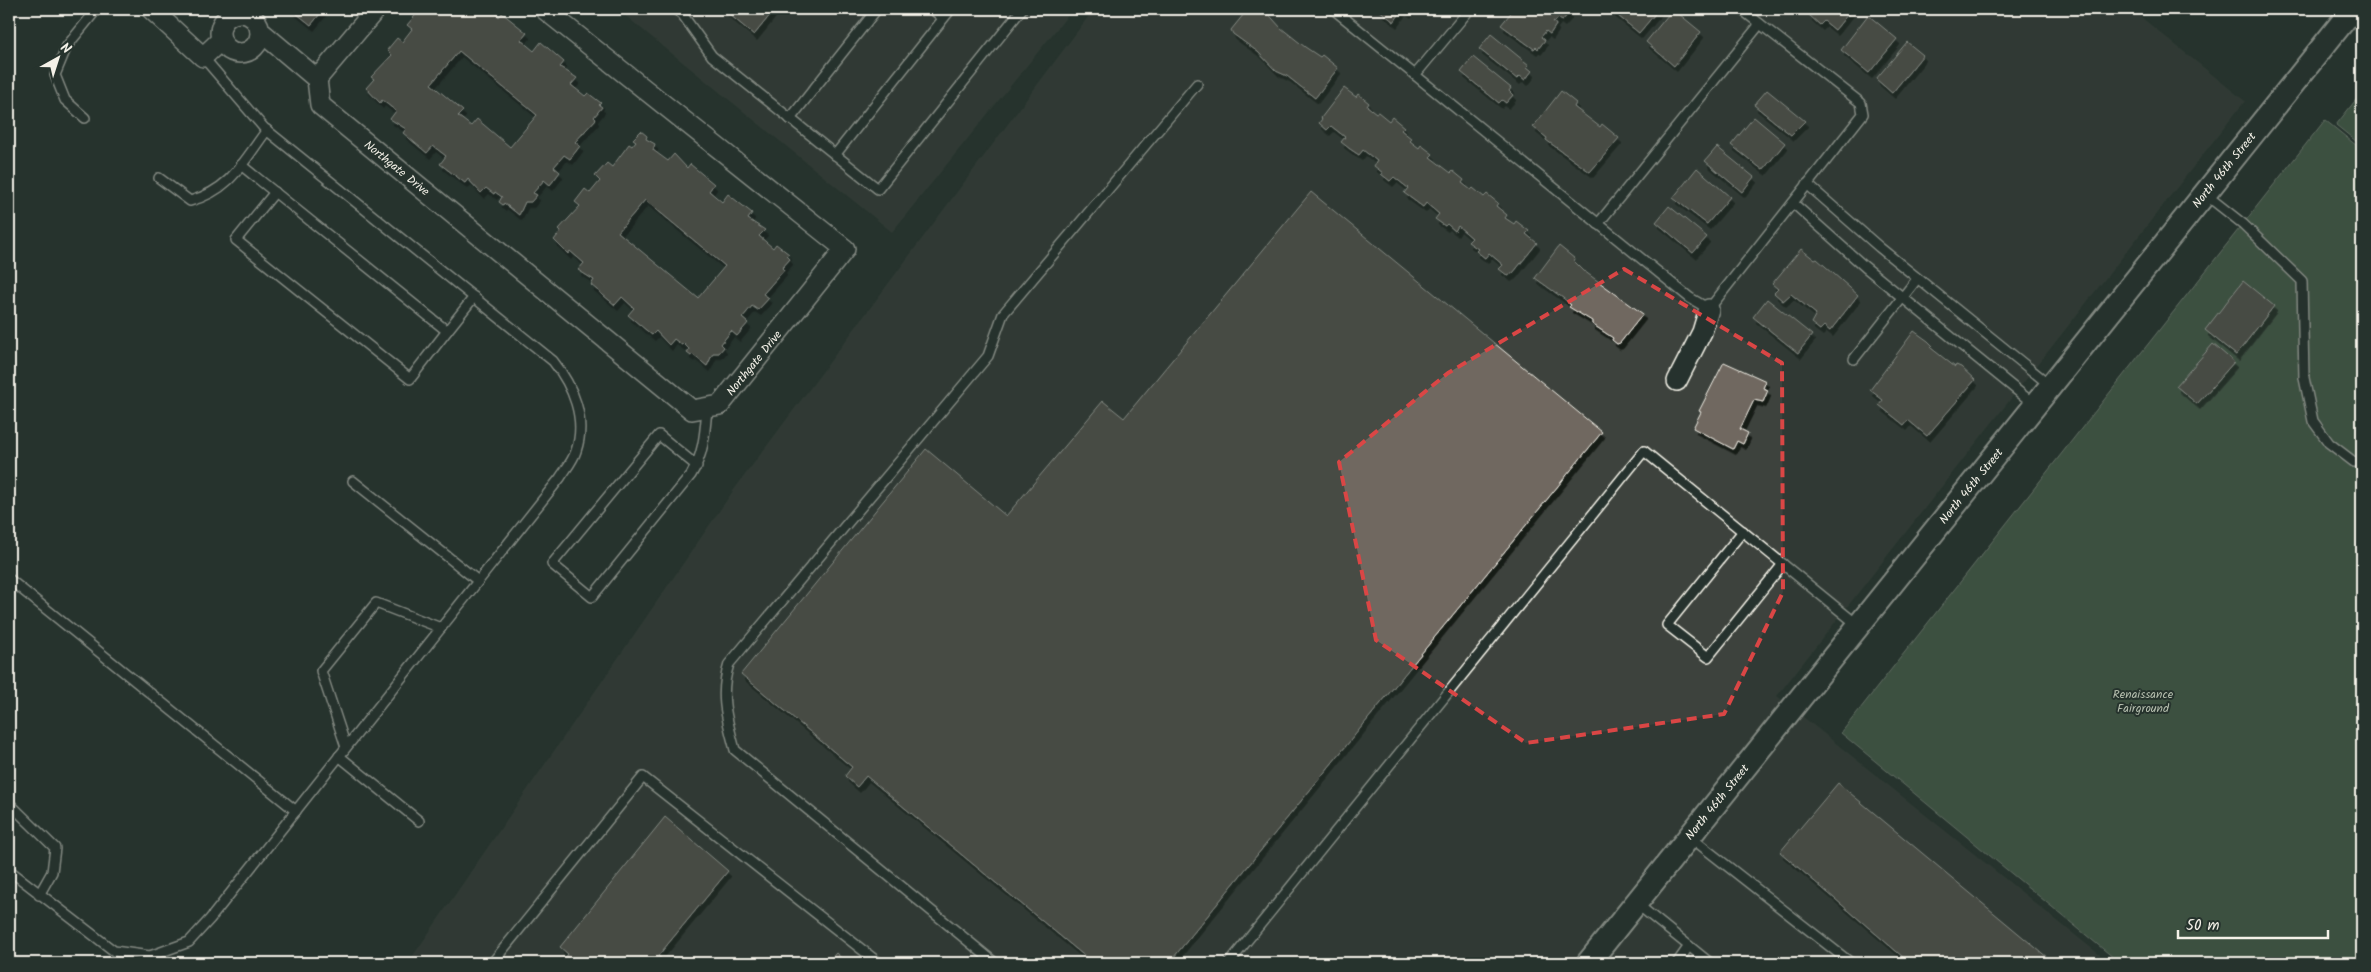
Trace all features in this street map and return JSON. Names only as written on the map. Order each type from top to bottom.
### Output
[{"type":"street","points":[[151,9],[203,57],[221,40]]},
{"type":"street","points":[[260,31],[317,79],[376,9]]},
{"type":"street","name":"Northgate Drive","points":[[317,79],[320,105],[692,410],[720,405],[845,249],[544,9]]},
{"type":"street","name":"North 46th Street","points":[[1588,963],[2353,9]]},
{"type":"street","points":[[237,13],[250,15],[259,24],[258,44],[247,53],[233,52],[227,49],[221,40],[219,30],[230,15],[237,13]]},
{"type":"street","points":[[1678,381],[1702,332],[1709,309]]},
{"type":"lane","points":[[85,118],[66,100],[55,75],[66,46],[97,9]]},
{"type":"lane","points":[[675,9],[682,14],[712,56],[878,189],[1022,9]]},
{"type":"lane","points":[[790,119],[877,9]]},
{"type":"lane","points":[[932,9],[944,18]]},
{"type":"lane","points":[[835,155],[950,9]]},
{"type":"lane","points":[[1333,9],[1690,298],[1709,309],[1863,114],[1860,103],[1741,9]]},
{"type":"lane","points":[[1415,75],[1470,9]]},
{"type":"lane","points":[[1598,224],[1760,24]]},
{"type":"lane","points":[[9,870],[114,951],[150,956],[189,942],[210,919],[560,478],[576,452],[580,425],[577,406],[568,381],[554,361],[267,130],[203,57]]},
{"type":"lane","points":[[995,963],[735,750],[725,706],[724,683],[730,664],[988,356],[1003,314],[1198,84]]},
{"type":"lane","points":[[158,178],[190,201],[218,190],[241,165],[267,130]]},
{"type":"lane","points":[[241,165],[447,331]]},
{"type":"lane","points":[[1807,184],[1918,279],[2051,386]]},
{"type":"lane","points":[[275,192],[236,240],[410,379],[474,297]]},
{"type":"lane","points":[[2205,194],[2243,224],[2302,281],[2304,378],[2313,421],[2328,443],[2354,462]]},
{"type":"lane","points":[[1793,203],[1902,298],[2036,406]]},
{"type":"lane","points":[[1854,359],[1918,279]]},
{"type":"lane","points":[[697,466],[659,435],[552,564],[592,597],[697,466],[704,447],[707,408]]},
{"type":"lane","points":[[1229,963],[1644,451],[1859,626]]},
{"type":"lane","points":[[353,481],[478,581]]},
{"type":"lane","points":[[1743,531],[1667,624],[1680,636],[1708,657],[1783,564]]},
{"type":"lane","points":[[9,579],[296,811]]},
{"type":"lane","points":[[346,747],[321,671],[376,603],[441,628]]},
{"type":"lane","points":[[339,756],[419,821]]},
{"type":"lane","points":[[492,963],[643,777],[880,963]]},
{"type":"lane","points":[[9,803],[56,848],[52,872],[39,895]]},
{"type":"lane","points":[[1689,836],[1852,963]]},
{"type":"lane","points":[[1636,904],[1710,963]]},
{"type":"lane","points":[[1677,963],[1689,946]]},
{"type":"highlighted area","points":[[1624,269],[1782,363],[1783,592],[1724,714],[1526,743],[1376,640],[1339,462],[1448,373]]},
{"type":"shaded area","points":[[617,9],[1073,9],[892,232]]},
{"type":"shaded area","points":[[1094,9],[2131,9],[2245,101],[1777,696],[2110,963],[408,963],[733,491]]},
{"type":"green space","points":[[2362,92],[2362,146],[2336,125]]},
{"type":"green space","name":"Renaissance Fairground","points":[[2325,120],[2362,150],[2362,963],[2120,963],[1841,733]]},
{"type":"building","points":[[291,9],[324,9],[311,25]]},
{"type":"building","points":[[429,9],[493,9],[499,17],[502,13],[527,33],[521,40],[534,51],[541,42],[564,62],[560,67],[577,78],[571,85],[585,96],[588,93],[601,103],[599,105],[602,107],[594,117],[596,119],[575,142],[580,146],[570,159],[564,155],[554,167],[560,172],[550,185],[544,180],[533,193],[537,195],[531,202],[525,202],[519,215],[504,203],[503,205],[499,202],[502,197],[495,192],[494,194],[486,188],[481,193],[468,179],[465,183],[440,164],[446,156],[433,146],[427,153],[403,133],[406,129],[390,119],[396,111],[382,100],[380,103],[366,88],[374,79],[371,77],[392,55],[387,50],[397,38],[402,42],[412,29],[407,25],[419,11],[424,15]],"holes":[[[459,51],[537,115],[510,147],[477,119],[471,126],[458,116],[463,111],[431,84]]]},
{"type":"building","points":[[723,9],[775,9],[754,35]]},
{"type":"building","points":[[1248,9],[1264,9],[1281,28],[1305,47],[1320,57],[1322,55],[1338,68],[1315,98],[1287,76],[1276,71],[1258,52],[1233,34],[1231,30]]},
{"type":"building","points":[[1378,9],[1403,9],[1394,22]]},
{"type":"building","points":[[1403,9],[1411,9],[1408,13]]},
{"type":"building","points":[[1514,9],[1566,9],[1569,13],[1562,21],[1558,18],[1555,22],[1553,21],[1556,25],[1550,34],[1546,31],[1541,37],[1545,40],[1538,49],[1536,47],[1534,49],[1501,25]]},
{"type":"building","points":[[1614,9],[1659,9],[1639,33],[1612,11]]},
{"type":"building","points":[[1673,9],[1701,32],[1674,66],[1646,42]]},
{"type":"building","points":[[1809,9],[1852,9],[1835,30],[1824,21],[1820,25],[1809,15],[1812,11]]},
{"type":"building","points":[[1868,15],[1897,39],[1869,73],[1841,50]]},
{"type":"building","points":[[1491,34],[1529,65],[1527,67],[1532,71],[1525,80],[1520,76],[1517,79],[1479,49]]},
{"type":"building","points":[[1907,42],[1923,55],[1892,93],[1876,79]]},
{"type":"building","points":[[1473,57],[1511,88],[1509,91],[1513,95],[1506,103],[1502,100],[1499,103],[1461,72]]},
{"type":"building","points":[[1344,88],[1356,97],[1358,94],[1369,103],[1367,106],[1389,121],[1392,117],[1404,127],[1401,130],[1412,139],[1410,141],[1419,148],[1421,145],[1433,154],[1430,157],[1451,173],[1453,171],[1464,180],[1462,183],[1471,190],[1473,188],[1484,197],[1487,194],[1498,203],[1496,206],[1507,215],[1505,218],[1514,224],[1516,221],[1529,231],[1526,234],[1537,243],[1513,273],[1508,276],[1499,269],[1503,265],[1489,253],[1485,258],[1476,251],[1478,249],[1468,242],[1472,238],[1458,226],[1455,231],[1447,224],[1445,226],[1435,219],[1439,214],[1426,203],[1423,207],[1404,193],[1408,188],[1394,177],[1390,181],[1381,174],[1383,173],[1374,166],[1377,161],[1363,150],[1359,155],[1341,142],[1345,137],[1331,126],[1327,130],[1319,123]]},
{"type":"building","points":[[1767,90],[1805,121],[1791,135],[1754,105]]},
{"type":"building","points":[[1561,91],[1576,103],[1574,107],[1600,127],[1602,124],[1619,138],[1590,172],[1546,140],[1547,138],[1533,127]]},
{"type":"building","points":[[1754,117],[1785,143],[1763,170],[1731,145]]},
{"type":"building","points":[[641,131],[647,136],[646,139],[655,144],[653,150],[668,161],[674,154],[687,168],[690,164],[714,184],[709,191],[722,202],[728,194],[752,213],[748,219],[765,230],[759,236],[773,248],[776,244],[789,254],[787,256],[790,259],[782,268],[784,270],[763,294],[769,298],[758,310],[752,306],[742,318],[748,323],[737,336],[731,331],[721,344],[724,347],[719,353],[713,353],[707,366],[692,354],[691,356],[687,353],[689,349],[683,343],[682,345],[674,339],[669,345],[656,331],[652,335],[628,315],[634,308],[622,297],[615,305],[591,285],[594,280],[578,270],[584,263],[570,251],[568,254],[554,240],[561,231],[559,229],[580,206],[575,202],[585,189],[590,193],[600,181],[595,176],[607,163],[612,167],[629,144],[632,146],[636,141],[633,139]],"holes":[[[645,200],[725,266],[698,298],[618,232]]]},
{"type":"building","points":[[1717,147],[1754,177],[1742,192],[1705,161]]},
{"type":"building","points":[[1697,168],[1730,197],[1707,224],[1673,198]]},
{"type":"building","points":[[1311,192],[1602,432],[1169,963],[1093,963],[866,776],[857,787],[845,776],[852,767],[741,674],[926,449],[1006,516],[1103,401],[1124,418]]},
{"type":"building","points":[[1669,206],[1707,237],[1693,253],[1656,222]]},
{"type":"building","points":[[1559,246],[1575,259],[1574,261],[1584,271],[1643,314],[1620,343],[1617,344],[1612,340],[1613,338],[1592,324],[1592,321],[1569,307],[1571,305],[1563,298],[1535,278]]},
{"type":"building","points":[[1801,249],[1815,260],[1817,259],[1858,295],[1830,331],[1824,326],[1820,330],[1811,323],[1816,314],[1791,294],[1783,301],[1774,293],[1778,289],[1772,284]]},
{"type":"building","points":[[2243,281],[2274,306],[2236,355],[2205,330]]},
{"type":"building","points":[[1767,299],[1812,335],[1798,353],[1753,317]]},
{"type":"building","points":[[1914,331],[1933,346],[1931,348],[1955,367],[1956,365],[1961,367],[1975,380],[1927,436],[1908,420],[1904,425],[1879,405],[1883,400],[1870,390]]},
{"type":"building","points":[[2213,344],[2234,362],[2197,404],[2176,386]]},
{"type":"building","points":[[1724,362],[1766,381],[1763,388],[1768,390],[1763,402],[1754,400],[1740,429],[1748,433],[1743,444],[1737,441],[1733,449],[1693,428],[1701,412],[1699,411]]},
{"type":"building","points":[[1838,783],[2054,963],[1910,963],[1780,852]]},
{"type":"building","points":[[665,817],[728,871],[658,956],[667,963],[561,963],[568,954],[560,947]]},
{"type":"building","points":[[836,953],[847,963],[827,963]]}]
